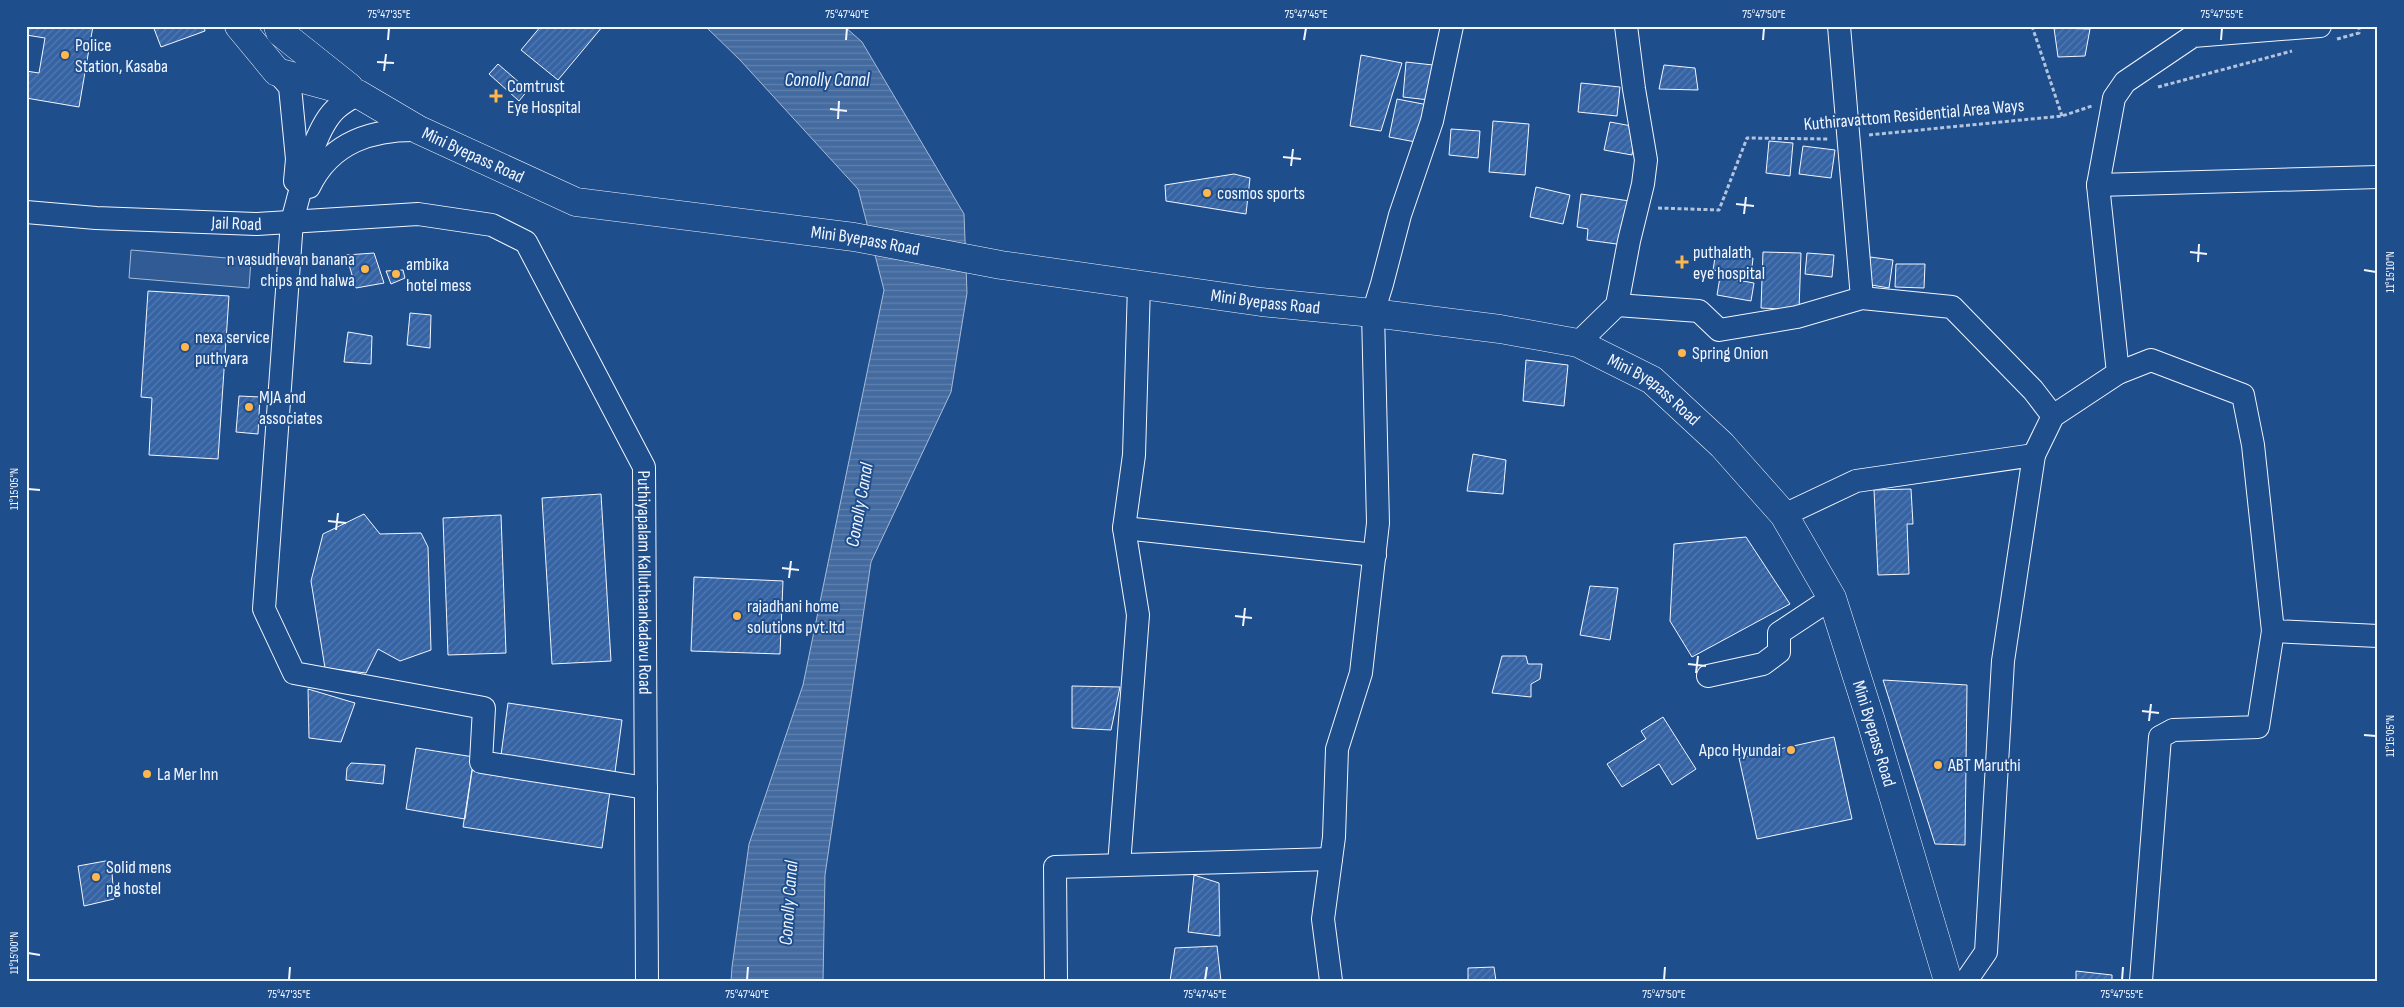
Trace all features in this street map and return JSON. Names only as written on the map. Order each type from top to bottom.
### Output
[{"type":"main road","points":[[239,26],[277,72]]},
{"type":"main road","points":[[278,26],[280,32],[358,94]]},
{"type":"main road","name":"Mini Byepass Road","points":[[277,72],[358,94],[420,130],[576,202],[854,237],[1001,265],[1261,302],[1372,312],[1500,329],[1578,343],[1652,380],[1722,445],[1784,515],[1832,598],[1871,721],[1948,981]]},
{"type":"street","points":[[1331,981],[1323,919],[1330,859],[1337,749],[1361,673],[1378,523],[1372,312],[1382,284],[1400,216],[1432,121],[1452,26]]},
{"type":"street","points":[[1578,343],[1617,304],[1628,241],[1643,184],[1646,160],[1626,26]]},
{"type":"street","points":[[1839,26],[1862,298]]},
{"type":"street","points":[[2118,373],[2098,184],[2114,98],[2125,82],[2193,36],[2325,33]]},
{"type":"street","points":[[277,72],[290,87],[297,159],[264,609],[294,672],[484,708],[481,762],[646,788]]},
{"type":"street","points":[[292,221],[307,166],[324,124],[337,107],[358,94]]},
{"type":"street","points":[[292,221],[312,181],[325,164],[345,145],[367,135],[394,130],[420,130]]},
{"type":"street","points":[[2098,184],[2378,177]]},
{"type":"street","name":"Jail Road","points":[[26,212],[256,224],[292,221]]},
{"type":"street","name":"Puthiyapalam Kalluthaankadavu Road","points":[[292,221],[418,214],[492,225],[526,242],[644,467],[647,981]]},
{"type":"street","points":[[1119,865],[1138,615],[1124,528],[1134,455],[1140,285]]},
{"type":"street","points":[[1617,304],[1699,311],[1719,330],[1797,317],[1862,298],[1952,307],[2033,390],[2053,416]]},
{"type":"street","points":[[1966,981],[1986,952],[2003,661],[2034,455],[2053,416],[2118,373],[2151,360],[2243,395],[2253,444],[2272,632],[2258,727],[2173,730],[2160,737],[2141,981]]},
{"type":"street","points":[[1784,515],[1856,481],[2034,455]]},
{"type":"street","points":[[1124,528],[1375,555]]},
{"type":"street","points":[[1708,676],[1763,664],[1779,652],[1779,633],[1832,598]]},
{"type":"street","points":[[2272,632],[2378,636]]},
{"type":"street","points":[[1056,981],[1054,867],[1330,859]]},
{"type":"path","points":[[2032,26],[2062,116]]},
{"type":"path","points":[[2325,33],[2359,33],[2359,26]]},
{"type":"path","points":[[2152,88],[2293,51]]},
{"type":"path","name":"Kuthiravattom Residential Area Ways","points":[[1651,208],[1719,210],[1747,138],[1824,140],[2062,116],[2114,98]]},
{"type":"shaded area","points":[[131,250],[251,260],[249,288],[129,278]]},
{"type":"water","name":"Conolly Canal","points":[[705,26],[844,26],[862,42],[964,214],[967,293],[951,392],[871,562],[825,875],[823,981],[731,981],[749,844],[803,685],[884,290],[858,189],[740,60]]},
{"type":"building","name":"Police Station, Kasaba","points":[[28,26],[93,26],[79,107],[26,98],[26,71],[39,73],[45,38],[26,35]]},
{"type":"building","points":[[153,26],[204,26],[205,31],[161,47]]},
{"type":"building","points":[[541,26],[603,26],[558,80],[521,50]]},
{"type":"building","points":[[2054,28],[2090,29],[2085,56],[2058,57]]},
{"type":"building","points":[[1361,55],[1402,63],[1381,131],[1350,126]]},
{"type":"building","points":[[1406,62],[1433,65],[1429,100],[1403,97]]},
{"type":"building","points":[[498,64],[528,90],[519,101],[489,74]]},
{"type":"building","points":[[1664,65],[1695,68],[1698,90],[1659,89]]},
{"type":"building","points":[[1581,83],[1620,87],[1617,116],[1578,112]]},
{"type":"building","points":[[1397,99],[1428,105],[1421,143],[1389,137]]},
{"type":"building","points":[[1493,121],[1529,124],[1525,175],[1489,172]]},
{"type":"building","points":[[1610,122],[1637,127],[1632,155],[1604,150]]},
{"type":"building","points":[[1451,129],[1480,131],[1478,158],[1449,155]]},
{"type":"building","points":[[1769,141],[1793,143],[1790,176],[1766,173]]},
{"type":"building","points":[[1803,146],[1835,150],[1831,178],[1799,174]]},
{"type":"building","name":"cosmos sports","points":[[1234,174],[1250,178],[1246,214],[1166,201],[1165,185]]},
{"type":"building","points":[[1536,187],[1570,195],[1563,224],[1530,217]]},
{"type":"building","points":[[1581,194],[1630,201],[1624,245],[1587,240],[1588,229],[1577,227]]},
{"type":"building","points":[[1716,252],[1753,258],[1751,276],[1713,270]]},
{"type":"building","points":[[1763,252],[1801,253],[1799,310],[1761,308]]},
{"type":"building","name":"n vasudhevan banana chips and halwa","points":[[374,253],[384,283],[356,288],[346,255]]},
{"type":"building","points":[[1807,253],[1834,255],[1832,277],[1805,274]]},
{"type":"building","points":[[1870,257],[1893,260],[1889,288],[1866,284]]},
{"type":"building","points":[[1896,264],[1925,264],[1924,288],[1895,287]]},
{"type":"building","name":"ambika hotel mess","points":[[403,270],[405,278],[391,284],[386,271]]},
{"type":"building","points":[[1720,277],[1754,283],[1751,301],[1717,295]]},
{"type":"building","name":"nexa service puthyara","points":[[148,291],[229,296],[218,459],[149,455],[152,398],[141,397]]},
{"type":"building","points":[[410,313],[431,315],[430,348],[407,345]]},
{"type":"building","points":[[348,332],[372,336],[371,364],[344,362]]},
{"type":"building","points":[[1526,360],[1568,365],[1564,406],[1523,401]]},
{"type":"building","name":"MJA and associates","points":[[239,396],[260,397],[258,434],[236,432]]},
{"type":"building","points":[[1473,454],[1506,460],[1503,494],[1467,491]]},
{"type":"building","points":[[1911,489],[1913,524],[1907,524],[1909,574],[1878,575],[1874,490]]},
{"type":"building","points":[[601,494],[611,661],[552,664],[542,498]]},
{"type":"building","points":[[364,514],[380,534],[421,533],[428,547],[431,650],[400,661],[378,649],[366,673],[325,668],[311,581],[323,534]]},
{"type":"building","points":[[501,515],[506,653],[448,655],[443,518]]},
{"type":"building","points":[[1746,537],[1790,604],[1692,657],[1670,621],[1674,544]]},
{"type":"building","name":"rajadhani home solutions pvt.ltd","points":[[694,577],[783,581],[780,654],[691,651]]},
{"type":"building","points":[[1590,586],[1618,588],[1610,640],[1580,635]]},
{"type":"building","points":[[1502,656],[1526,656],[1528,664],[1542,664],[1540,679],[1531,684],[1531,697],[1492,693]]},
{"type":"building","name":"ABT Maruthi","points":[[1883,680],[1967,685],[1965,845],[1935,844]]},
{"type":"building","points":[[1072,686],[1120,687],[1111,730],[1072,728]]},
{"type":"building","points":[[308,689],[355,703],[341,742],[309,738]]},
{"type":"building","points":[[508,703],[622,720],[615,772],[501,755]]},
{"type":"building","points":[[1663,717],[1696,769],[1672,785],[1659,764],[1622,787],[1607,764],[1646,739],[1641,731]]},
{"type":"building","points":[[1834,737],[1852,819],[1757,839],[1739,758]]},
{"type":"building","points":[[416,748],[474,757],[465,819],[406,809]]},
{"type":"building","points":[[351,763],[385,765],[383,784],[346,780],[347,768]]},
{"type":"building","points":[[472,770],[610,791],[602,848],[463,827]]},
{"type":"building","name":"Solid mens pg hostel","points":[[111,860],[114,899],[84,906],[78,866]]},
{"type":"building","points":[[1194,875],[1219,883],[1220,936],[1188,932]]},
{"type":"building","points":[[1217,946],[1221,981],[1170,981],[1175,948]]},
{"type":"building","points":[[1494,967],[1496,981],[1468,981],[1468,968]]},
{"type":"building","points":[[2076,971],[2112,975],[2112,981],[2076,980]]},
{"type":"place","name":"Police Station, Kasaba","points":[[65,55]]},
{"type":"place","name":"Comtrust Eye Hospital","points":[[496,96]]},
{"type":"place","name":"cosmos sports","points":[[1207,193]]},
{"type":"place","name":"puthalath eye hospital","points":[[1682,262]]},
{"type":"place","name":"n vasudhevan banana chips and halwa","points":[[365,269]]},
{"type":"place","name":"ambika hotel mess","points":[[396,274]]},
{"type":"place","name":"nexa service puthyara","points":[[185,347]]},
{"type":"place","name":"Spring Onion","points":[[1682,353]]},
{"type":"place","name":"MJA and associates","points":[[249,407]]},
{"type":"place","name":"rajadhani home solutions pvt.ltd","points":[[737,616]]},
{"type":"place","name":"Apco Hyundai","points":[[1791,750]]},
{"type":"place","name":"ABT Maruthi","points":[[1938,765]]},
{"type":"place","name":"La Mer Inn","points":[[147,774]]},
{"type":"place","name":"Solid mens pg hostel","points":[[96,877]]}]
